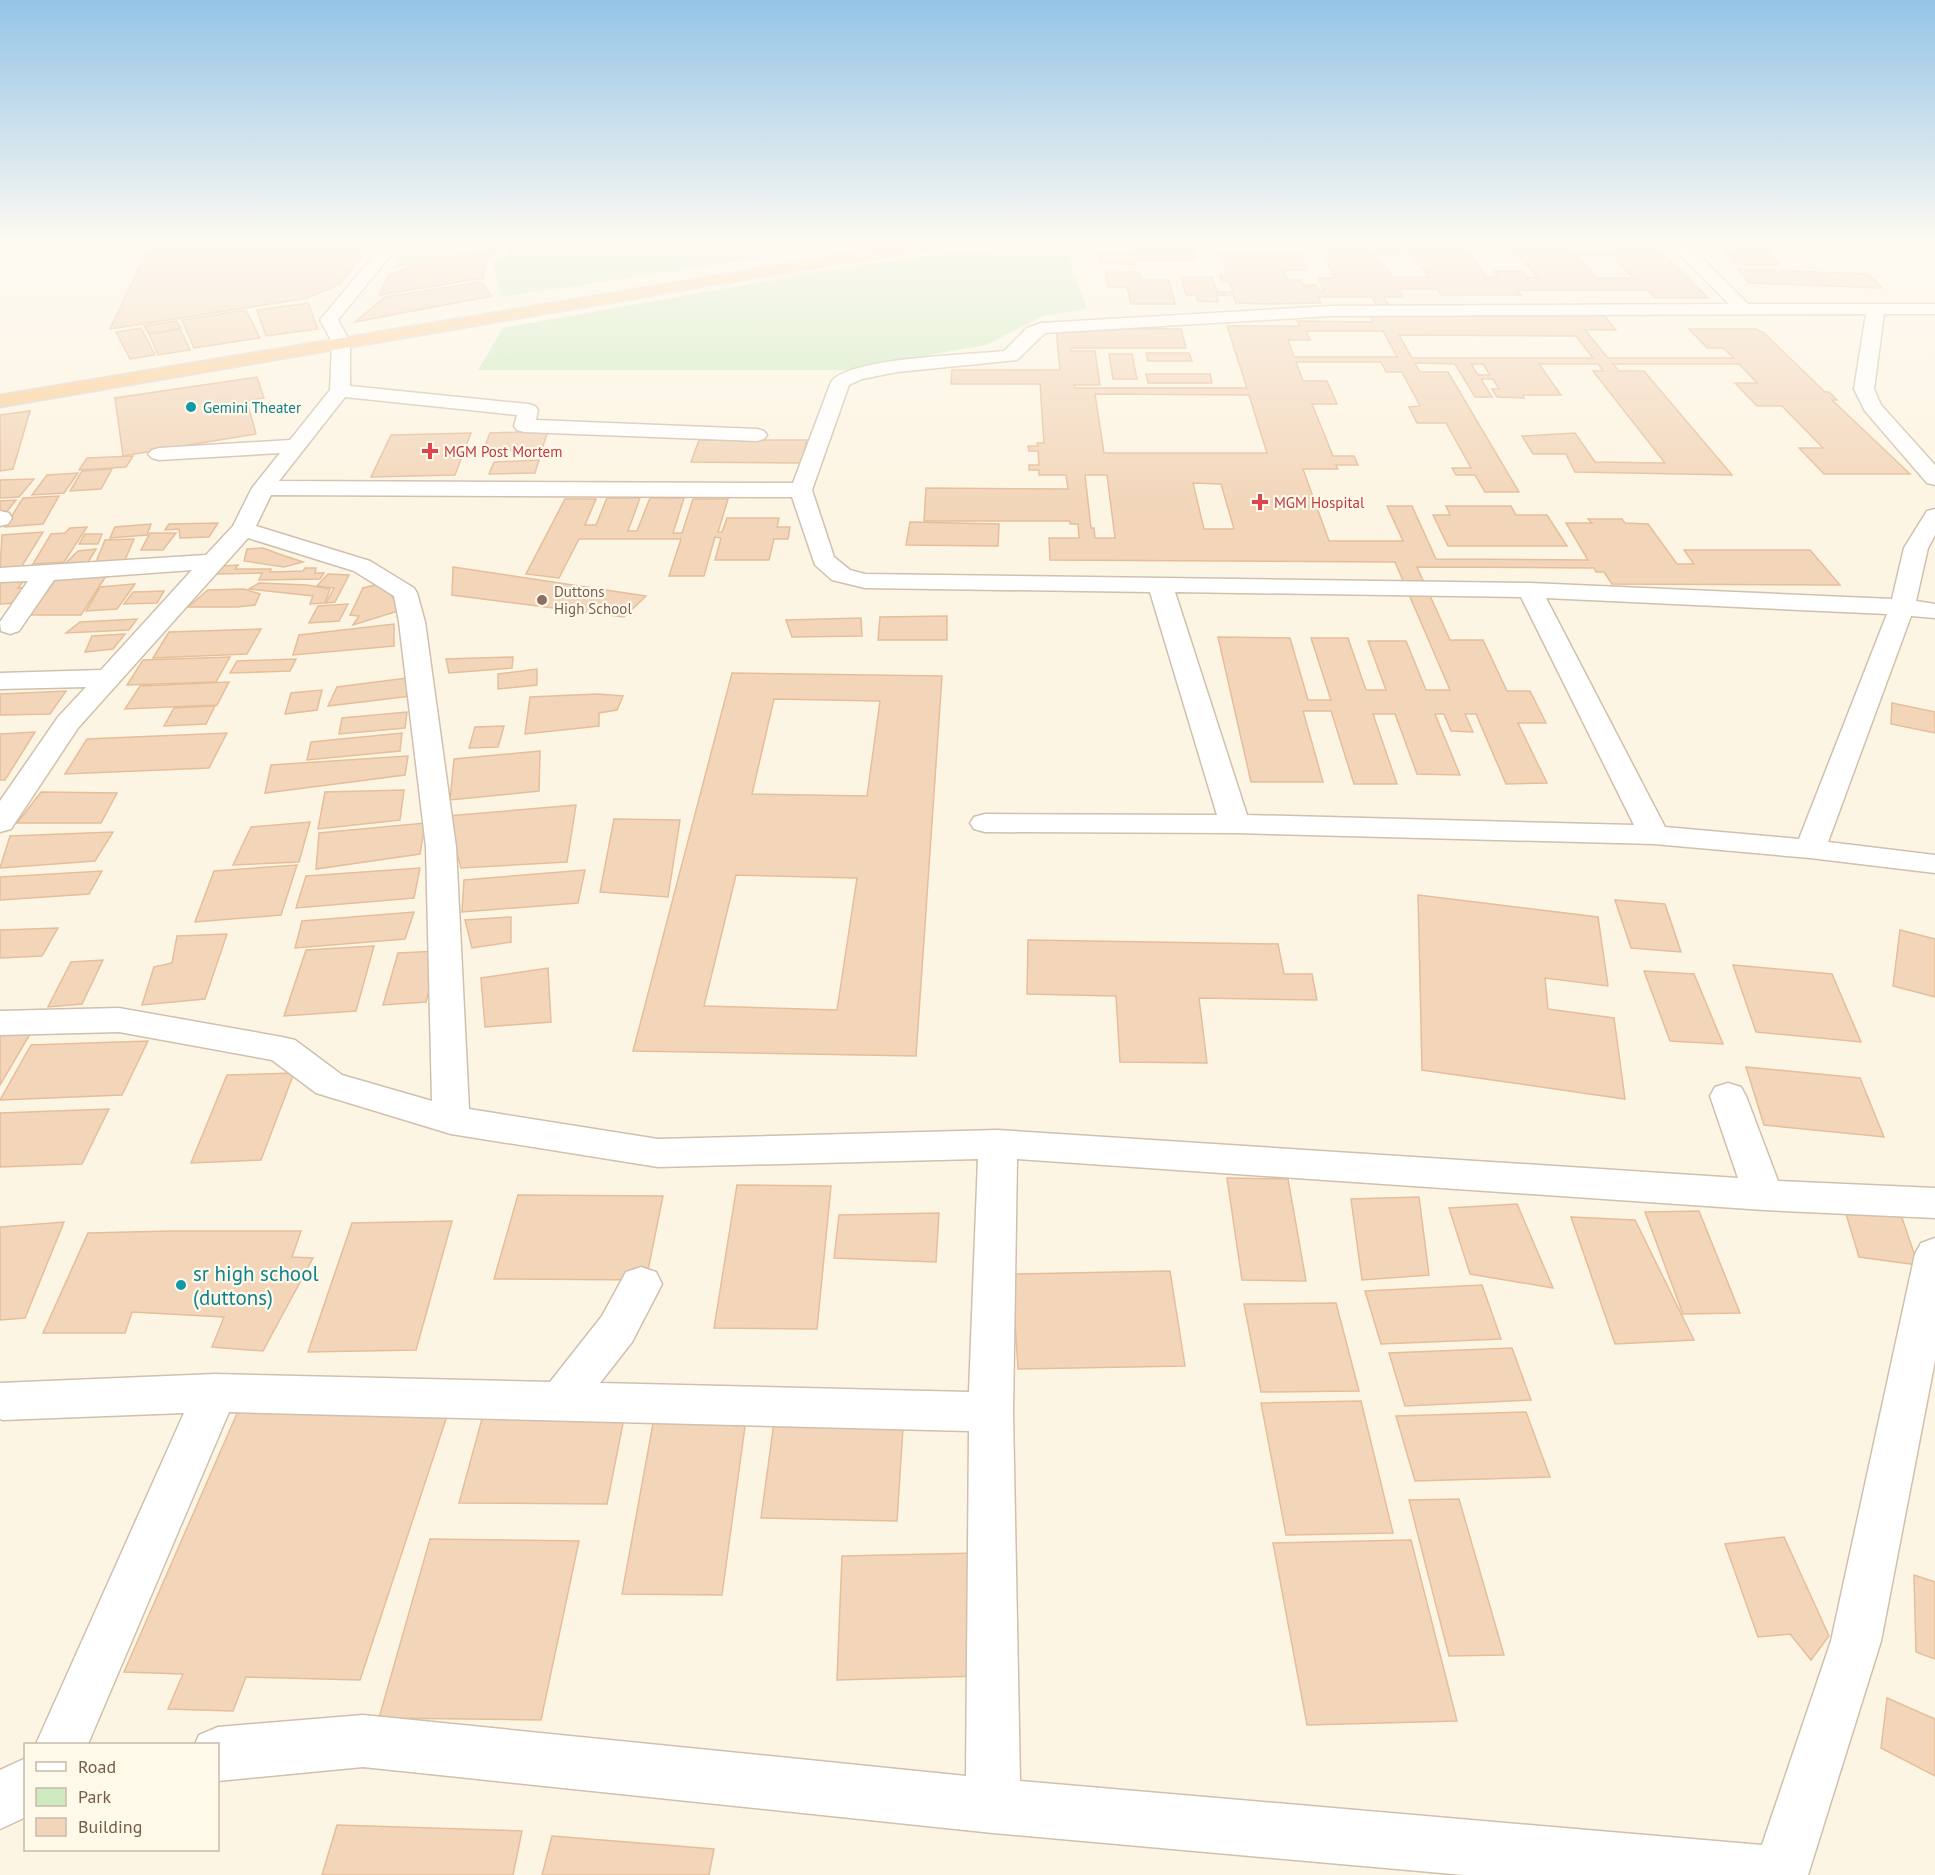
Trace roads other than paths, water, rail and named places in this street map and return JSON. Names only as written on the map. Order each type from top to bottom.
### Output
[{"type":"highway","points":[[0,401],[415,330]]},
{"type":"street","points":[[0,823],[8,799],[68,723],[243,529],[263,488],[340,391],[341,342],[334,330]]},
{"type":"street","points":[[1038,330],[1010,356],[894,367],[848,377],[841,382],[801,490],[823,560],[841,575],[865,581],[1530,590],[1902,607],[1935,611]]},
{"type":"street","points":[[1873,330],[1864,389],[1872,407],[1935,478]]},
{"type":"street","points":[[340,391],[528,410],[524,426],[757,435]]},
{"type":"street","points":[[159,454],[295,446]]},
{"type":"street","points":[[263,488],[801,490]]},
{"type":"street","points":[[1810,849],[1902,607],[1916,548],[1935,516]]},
{"type":"street","points":[[243,529],[362,566],[405,593],[412,622],[441,847],[452,1120]]},
{"type":"street","points":[[0,575],[213,562]]},
{"type":"street","points":[[10,626],[46,573]]},
{"type":"street","points":[[1160,584],[1235,824]]},
{"type":"street","points":[[1530,590],[1654,835]]},
{"type":"street","points":[[0,681],[108,678]]},
{"type":"street","points":[[985,823],[1235,824],[1654,835],[1810,849],[1935,864]]},
{"type":"street","points":[[0,1023],[119,1020],[282,1049],[329,1084],[452,1120],[658,1153],[998,1144],[1764,1195],[1935,1203]]},
{"type":"street","points":[[1728,1096],[1764,1195]]},
{"type":"street","points":[[993,1806],[991,1412],[998,1144]]},
{"type":"street","points":[[219,1754],[363,1741],[993,1806],[1779,1875],[1856,1641],[1935,1254]]},
{"type":"street","points":[[561,1401],[617,1329],[641,1284]]},
{"type":"street","points":[[3,1401],[215,1393],[991,1412]]},
{"type":"street","points":[[62,1743],[215,1393]]},
{"type":"street","points":[[0,1802],[24,1786]]},
{"type":"place","name":"Gemini Theater","points":[[191,407]]},
{"type":"place","name":"MGM Post Mortem","points":[[430,451]]},
{"type":"place","name":"MGM Hospital","points":[[1260,502]]},
{"type":"place","name":"Duttons High School","points":[[542,600]]},
{"type":"place","name":"sr high school (duttons)","points":[[181,1285]]}]
